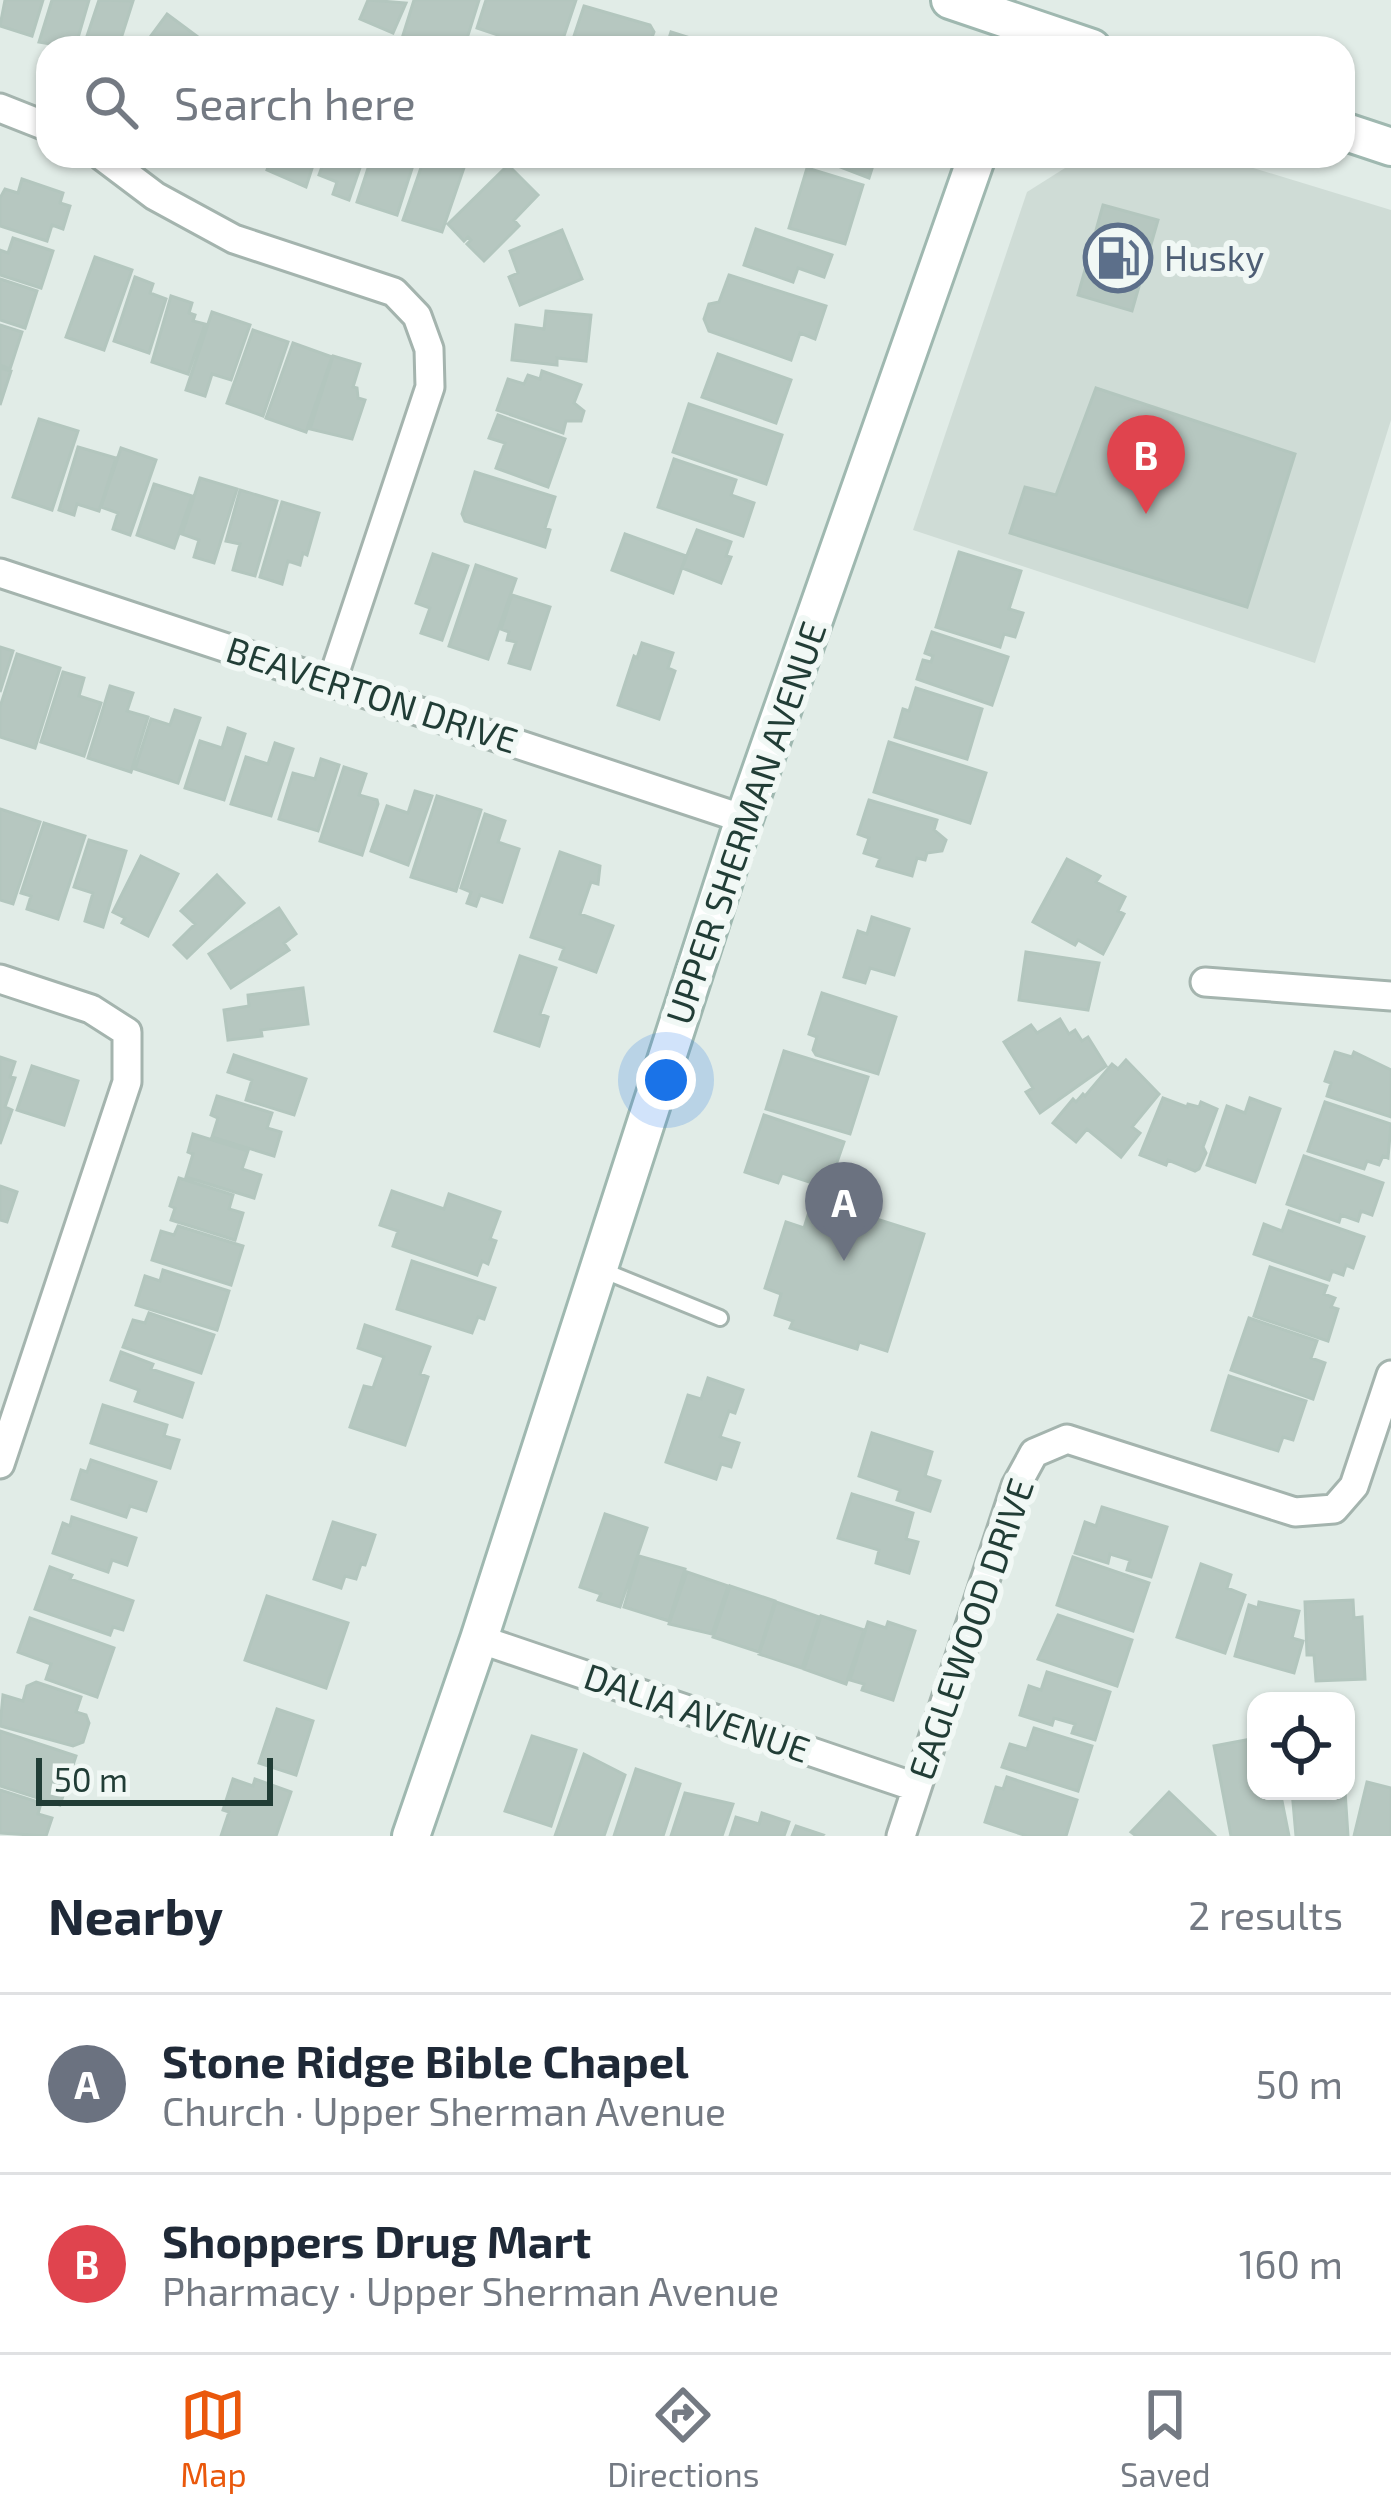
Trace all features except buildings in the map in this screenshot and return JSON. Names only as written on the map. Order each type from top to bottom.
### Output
[{"type":"main road","points":[[950,0],[1056,36]]},
{"type":"main road","points":[[1355,135],[1391,147]]},
{"type":"main road","name":"UPPER SHERMAN AVENUE","points":[[411,1836],[744,819],[973,168]]},
{"type":"street","points":[[0,107],[36,123]]},
{"type":"street","points":[[118,168],[155,196],[234,239],[394,292],[417,316],[429,349],[430,387],[332,681]]},
{"type":"street","name":"BEAVERTON DRIVE","points":[[0,573],[744,819]]},
{"type":"street","points":[[0,979],[91,1009],[127,1032],[127,1082],[0,1464]]},
{"type":"street","points":[[1205,982],[1391,995]]},
{"type":"street","name":"EAGLEWOOD DRIVE","points":[[901,1836],[1016,1486],[1034,1453],[1067,1439],[1295,1512],[1334,1509],[1354,1486],[1391,1375]]},
{"type":"street","name":"DALIA AVENUE","points":[[479,1639],[915,1787]]},
{"type":"lane","points":[[598,1269],[720,1318]]},
{"type":"shaded area","points":[[1065,168],[1253,168],[1391,210],[1391,420],[1315,663],[913,530],[1027,192]]},
{"type":"place","name":"Husky","points":[[1118,258]]},
{"type":"place","name":"Shoppers Drug Mart","points":[[1146,514]]},
{"type":"place","name":"Stone Ridge Bible Chapel","points":[[844,1261]]}]
